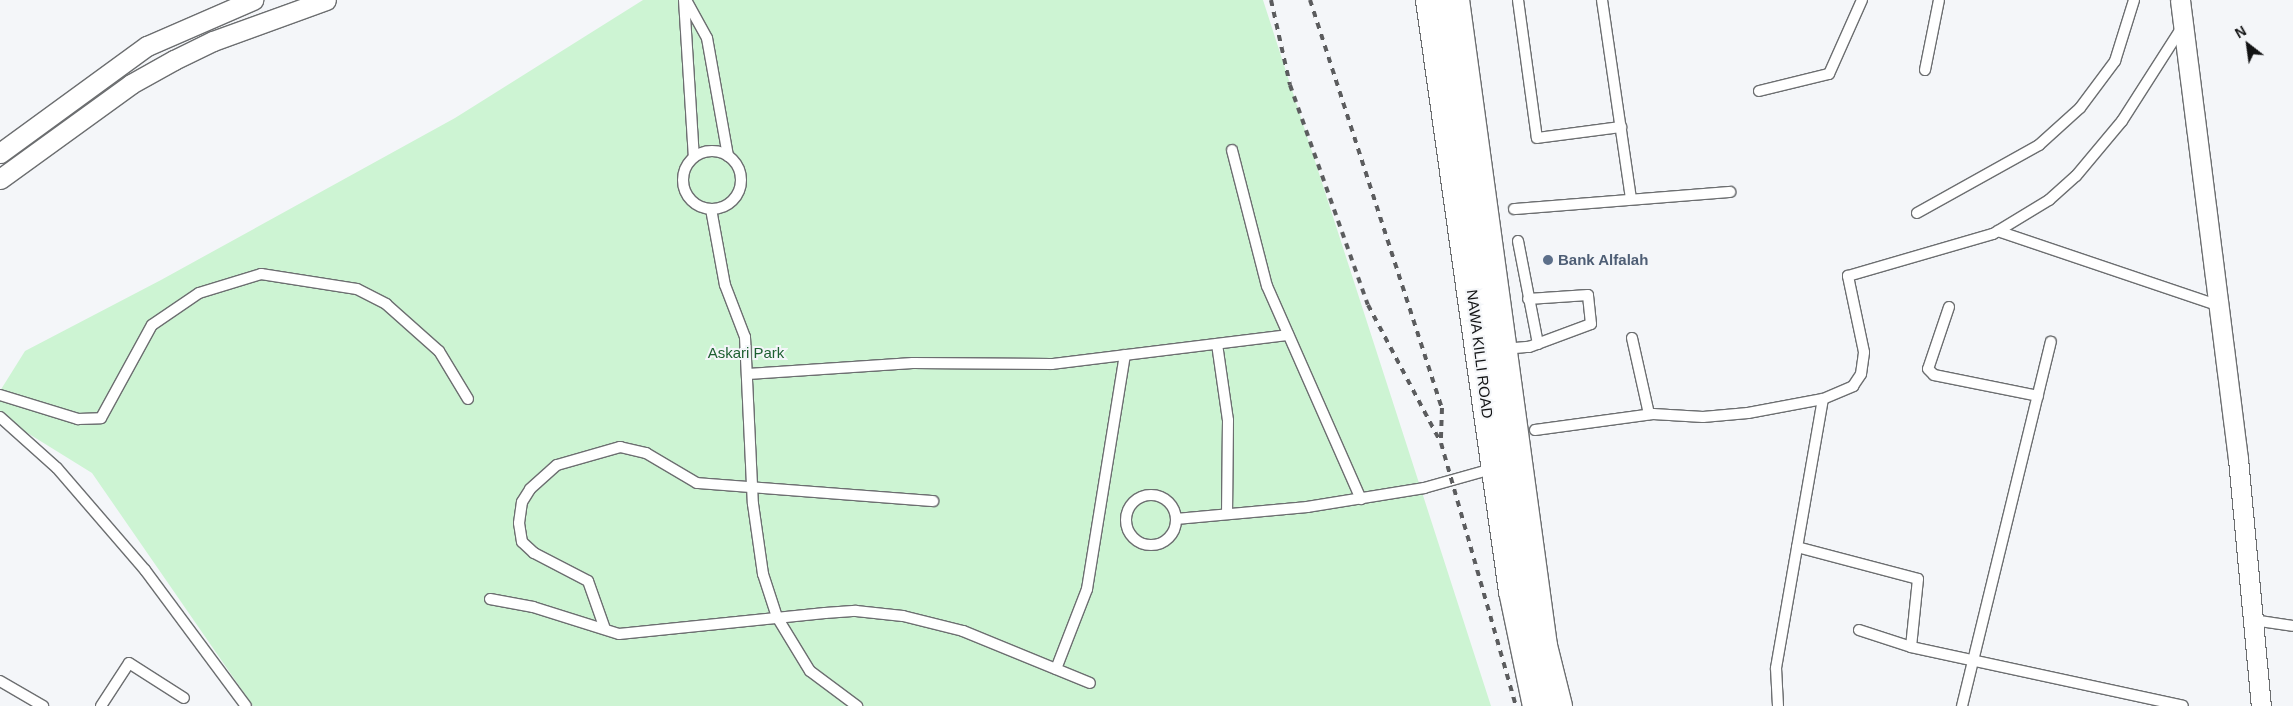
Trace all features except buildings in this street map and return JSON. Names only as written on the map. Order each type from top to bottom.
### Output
[{"type":"main road","name":"NAWA KILLI ROAD","points":[[1430,0],[1495,468],[1514,591],[1537,706]]},
{"type":"main road","name":"NAWA KILLI ROAD","points":[[1455,0],[1500,350],[1543,646],[1558,706]]},
{"type":"street","points":[[0,153],[147,46],[253,0]]},
{"type":"street","points":[[0,179],[157,70],[213,41],[326,0]]},
{"type":"street","points":[[2180,0],[2219,306],[2262,706]]},
{"type":"lane","points":[[685,0],[708,38],[728,156],[739,168],[738,194],[730,204],[711,209],[693,203],[685,192],[684,173],[694,157],[706,151],[728,156]]},
{"type":"lane","points":[[685,0],[694,157]]},
{"type":"lane","points":[[1518,0],[1537,138],[1621,127]]},
{"type":"lane","points":[[1602,0],[1631,198]]},
{"type":"lane","points":[[1759,91],[1830,74],[1862,0]]},
{"type":"lane","points":[[1926,70],[1939,0]]},
{"type":"lane","points":[[1917,213],[2039,145],[2080,108],[2115,61],[2134,0]]},
{"type":"lane","points":[[1535,430],[1649,414],[1720,416],[1823,399],[1853,386],[1860,374],[1862,335],[1848,276],[1998,231],[2049,200],[2076,176],[2138,98],[2183,26]]},
{"type":"lane","points":[[1232,150],[1254,242],[1288,335],[1361,499]]},
{"type":"lane","points":[[1514,209],[1631,198],[1730,192]]},
{"type":"lane","points":[[711,209],[725,285],[745,337],[752,485],[758,556],[777,617],[810,671],[857,706]]},
{"type":"lane","points":[[1998,231],[2219,306]]},
{"type":"lane","points":[[1518,241],[1538,344]]},
{"type":"lane","points":[[0,395],[78,419],[101,418],[152,325],[199,293],[262,274],[357,289],[386,304],[439,351],[468,399]]},
{"type":"lane","points":[[1500,350],[1538,344],[1583,329],[1591,324],[1593,316],[1588,295],[1583,293],[1528,300]]},
{"type":"lane","points":[[1948,307],[1928,369],[1934,375],[2038,396]]},
{"type":"lane","points":[[748,374],[913,363],[1052,364],[1288,335]]},
{"type":"lane","points":[[1632,338],[1649,414]]},
{"type":"lane","points":[[1962,706],[2051,342]]},
{"type":"lane","points":[[1217,344],[1228,420],[1227,512]]},
{"type":"lane","points":[[1056,669],[1087,589],[1125,355]]},
{"type":"lane","points":[[1778,706],[1776,668],[1823,399]]},
{"type":"lane","points":[[0,417],[57,468],[145,570],[246,706]]},
{"type":"lane","points":[[605,629],[588,581],[541,557],[522,542],[518,523],[522,502],[530,489],[557,465],[620,447],[646,453],[697,483],[722,487],[752,485],[933,501]]},
{"type":"lane","points":[[1176,519],[1227,512],[1307,508],[1424,488],[1495,468]]},
{"type":"lane","points":[[1155,495],[1173,504],[1176,519],[1172,532],[1164,541],[1142,545],[1126,523],[1134,502],[1155,495]]},
{"type":"lane","points":[[1797,547],[1918,579],[1911,647]]},
{"type":"lane","points":[[490,599],[533,607],[605,629],[632,634],[777,617],[856,611],[903,616],[963,631],[1090,683]]},
{"type":"lane","points":[[2253,620],[2293,626]]},
{"type":"lane","points":[[1859,630],[1911,647],[2183,706]]},
{"type":"lane","points":[[101,706],[129,663],[184,698]]},
{"type":"lane","points":[[0,682],[43,706]]},
{"type":"green space","name":"Askari Park","points":[[643,0],[1263,0],[1491,706],[253,706],[92,473],[0,416],[0,391],[25,351],[161,280],[455,118]]},
{"type":"railway","points":[[1271,0],[1290,85],[1368,305],[1440,441]]},
{"type":"railway","points":[[1310,0],[1442,408],[1441,443],[1516,706]]},
{"type":"place","name":"Bank Alfalah","points":[[1548,260]]}]
